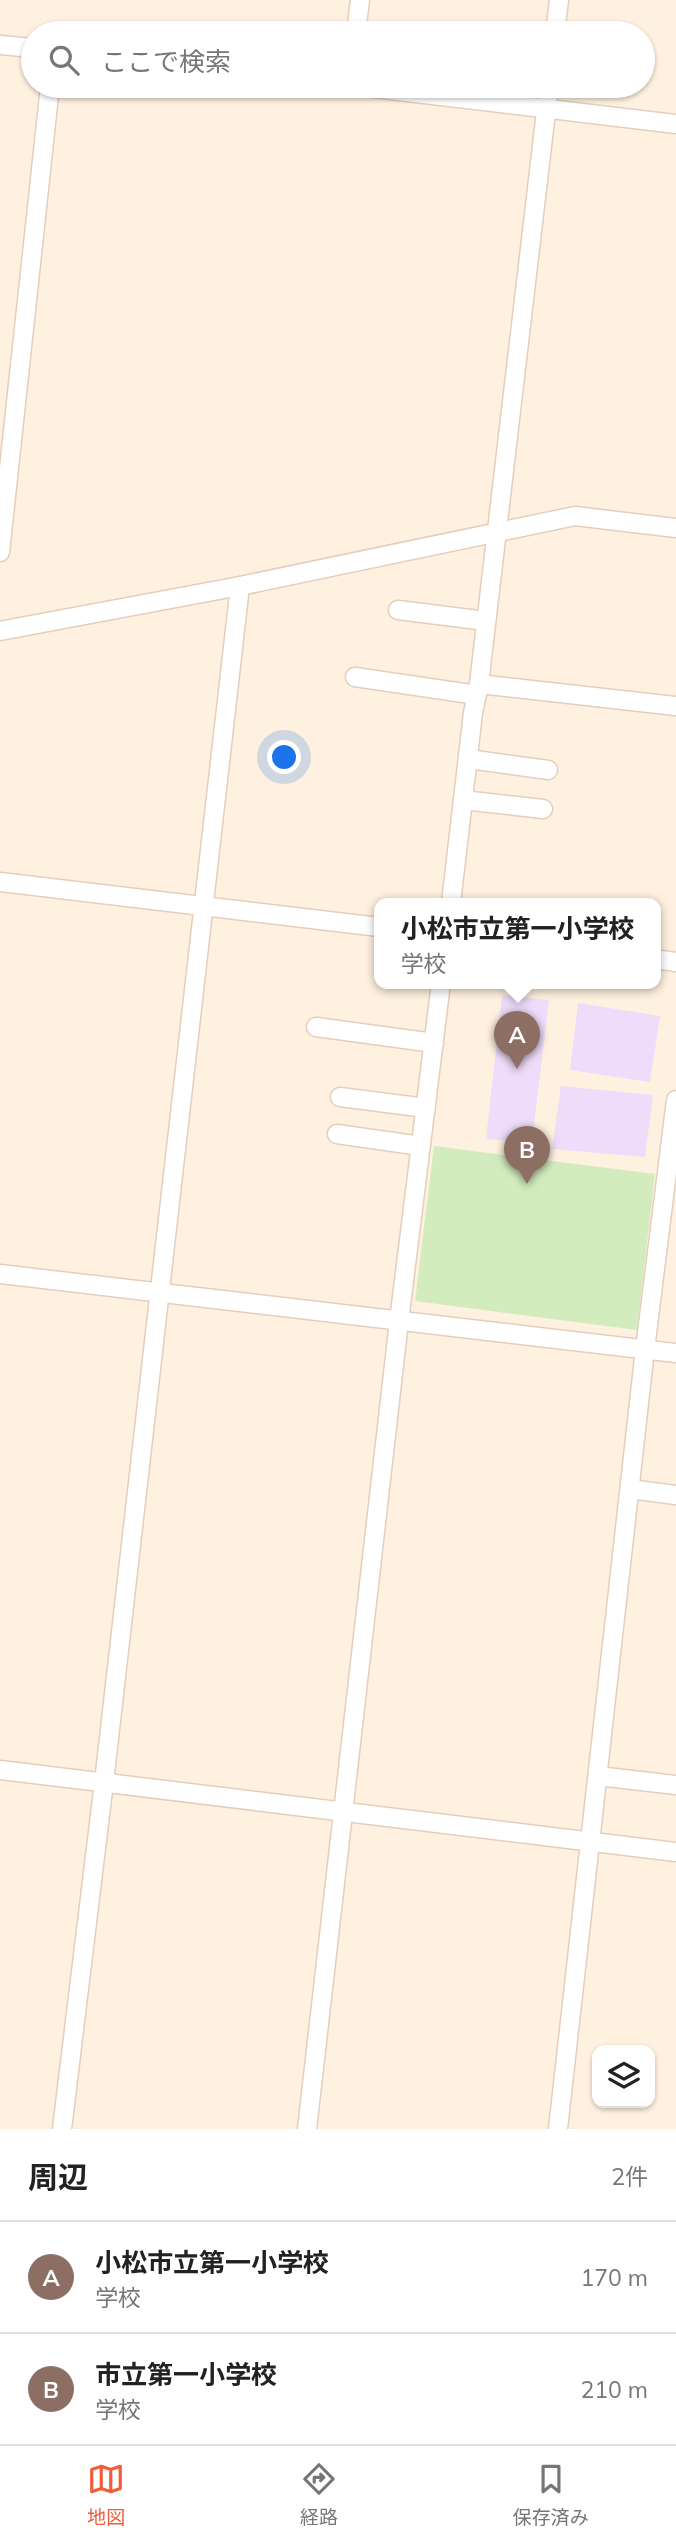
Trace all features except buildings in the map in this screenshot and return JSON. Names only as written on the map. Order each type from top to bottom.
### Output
[{"type":"street","points":[[357,21],[360,0]]},
{"type":"street","points":[[556,21],[559,0]]},
{"type":"street","points":[[0,45],[21,47]]},
{"type":"street","points":[[0,552],[49,98]]},
{"type":"street","points":[[452,98],[676,124]]},
{"type":"street","points":[[452,898],[548,98]]},
{"type":"street","points":[[0,631],[240,586],[575,516],[676,528]]},
{"type":"street","points":[[62,2129],[161,1291],[240,586]]},
{"type":"street","points":[[398,610],[486,621]]},
{"type":"street","points":[[355,677],[676,706]]},
{"type":"street","points":[[468,759],[548,770]]},
{"type":"street","points":[[463,800],[543,809]]},
{"type":"street","points":[[0,882],[374,926]]},
{"type":"street","points":[[307,2129],[399,1321],[440,989]]},
{"type":"street","points":[[316,1027],[434,1043]]},
{"type":"street","points":[[340,1097],[426,1108]]},
{"type":"street","points":[[558,2129],[645,1349],[676,1100]]},
{"type":"street","points":[[337,1134],[421,1146]]},
{"type":"street","points":[[0,1274],[676,1353]]},
{"type":"street","points":[[629,1489],[676,1495]]},
{"type":"street","points":[[0,1770],[676,1852]]},
{"type":"street","points":[[598,1776],[676,1785]]},
{"type":"shaded area","points":[[502,995],[549,1000],[532,1143],[486,1139]]},
{"type":"shaded area","points":[[578,1003],[660,1016],[650,1082],[570,1070]]},
{"type":"shaded area","points":[[561,1086],[653,1095],[645,1157],[552,1149]]},
{"type":"green space","points":[[434,1146],[655,1174],[637,1330],[415,1301]]},
{"type":"place","name":"小松市立第一小学校","points":[[517,1069]]},
{"type":"place","name":"市立第一小学校","points":[[527,1184]]}]
